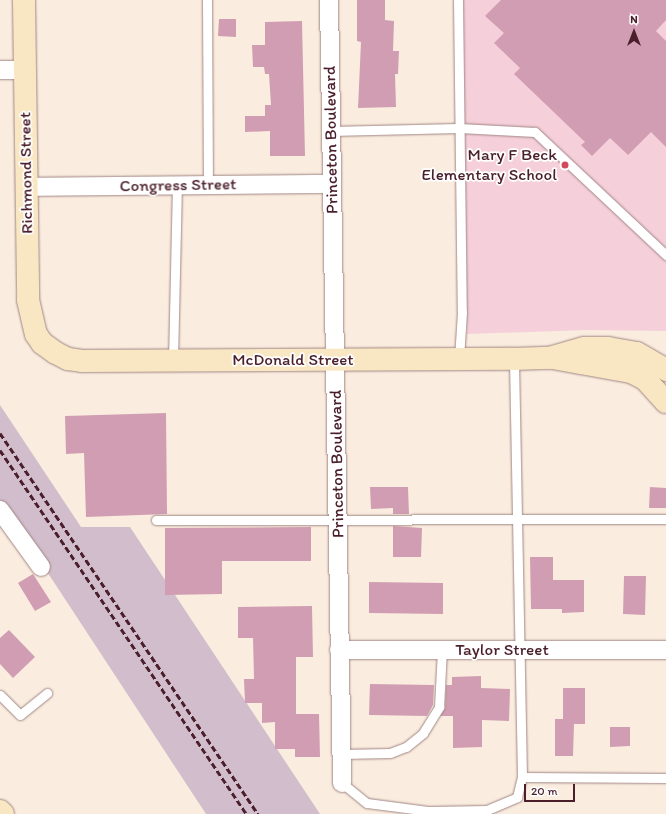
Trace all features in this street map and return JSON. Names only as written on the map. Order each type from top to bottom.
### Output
[{"type":"street","name":"Richmond Street","points":[[24,0],[28,300],[32,323],[42,343]]},
{"type":"street","name":"Princeton Boulevard","points":[[329,0],[330,131],[338,520],[338,650],[342,783]]},
{"type":"street","points":[[0,70],[24,70]]},
{"type":"street","name":"Congress Street","points":[[26,187],[177,184],[331,184]]},
{"type":"street","name":"McDonald Street","points":[[42,343],[68,359],[335,360],[549,358],[631,372],[645,379],[664,393]]},
{"type":"street","name":"McDonald Street","points":[[549,358],[584,348],[608,348],[636,353],[666,370]]},
{"type":"street","points":[[0,510],[41,567]]},
{"type":"street","name":"Taylor Street","points":[[338,650],[666,650]]},
{"type":"street","points":[[0,811],[3,814]]},
{"type":"lane","points":[[207,0],[208,184]]},
{"type":"lane","points":[[458,0],[462,312],[459,359]]},
{"type":"lane","points":[[330,131],[459,128],[535,132],[666,255]]},
{"type":"lane","points":[[173,360],[177,184]]},
{"type":"lane","points":[[342,783],[367,803],[429,811],[487,810],[517,797],[522,777],[518,649],[514,359]]},
{"type":"lane","points":[[156,520],[666,519]]},
{"type":"lane","points":[[341,754],[390,753],[406,747],[423,733],[439,707],[442,650]]},
{"type":"lane","points":[[0,695],[20,715],[46,693]]},
{"type":"lane","points":[[522,777],[666,778]]},
{"type":"shaded area","name":"Mary F Beck Elementary School","points":[[463,0],[666,0],[666,331],[587,330],[467,334]]},
{"type":"shaded area","points":[[0,405],[81,527],[130,527],[320,814],[206,814],[0,500]]},
{"type":"building","points":[[357,0],[385,0],[385,20],[394,21],[393,51],[399,51],[398,74],[395,74],[396,107],[358,108],[361,42],[357,41]]},
{"type":"building","points":[[501,0],[666,0],[666,20],[656,31],[666,41],[666,147],[651,132],[628,155],[610,138],[592,156],[581,145],[585,142],[514,74],[520,68],[494,43],[504,33],[485,16]]},
{"type":"building","points":[[219,19],[236,19],[236,37],[218,36]]},
{"type":"building","points":[[302,21],[305,156],[270,156],[270,131],[245,132],[245,116],[265,116],[265,105],[271,105],[269,74],[265,74],[264,67],[253,67],[252,45],[265,45],[265,22]]},
{"type":"building","points":[[166,413],[167,514],[86,517],[84,453],[66,454],[65,416]]},
{"type":"building","points":[[370,487],[408,487],[409,514],[393,514],[393,508],[371,509]]},
{"type":"building","points":[[650,487],[666,488],[666,508],[649,508]]},
{"type":"building","points":[[393,526],[422,528],[421,557],[393,557]]},
{"type":"building","points":[[311,527],[311,561],[222,561],[222,594],[165,595],[165,528]]},
{"type":"building","points":[[530,557],[553,557],[553,580],[584,580],[584,612],[562,613],[562,609],[531,609]]},
{"type":"building","points":[[33,574],[51,602],[35,611],[18,583]]},
{"type":"building","points":[[624,576],[646,576],[645,615],[623,614]]},
{"type":"building","points":[[369,582],[443,583],[443,614],[369,613]]},
{"type":"building","points":[[312,606],[313,657],[296,657],[296,714],[319,714],[320,757],[295,757],[295,749],[275,749],[275,722],[262,723],[262,703],[245,703],[244,679],[254,679],[253,638],[238,638],[238,607]]},
{"type":"building","points":[[9,630],[35,657],[13,678],[0,664],[0,638]]},
{"type":"building","points":[[481,676],[481,688],[510,689],[509,721],[482,720],[482,747],[453,748],[453,716],[440,716],[445,708],[446,685],[452,685],[452,677]]},
{"type":"building","points":[[370,684],[434,685],[433,705],[427,716],[369,715]]},
{"type":"building","points":[[563,688],[585,688],[585,724],[574,724],[573,756],[555,756],[555,719],[563,719]]},
{"type":"building","points":[[610,727],[630,727],[630,746],[610,747]]},
{"type":"railway","points":[[0,433],[258,814]]},
{"type":"railway","points":[[0,450],[246,814]]},
{"type":"place","name":"Mary F Beck Elementary School","points":[[565,165]]}]
